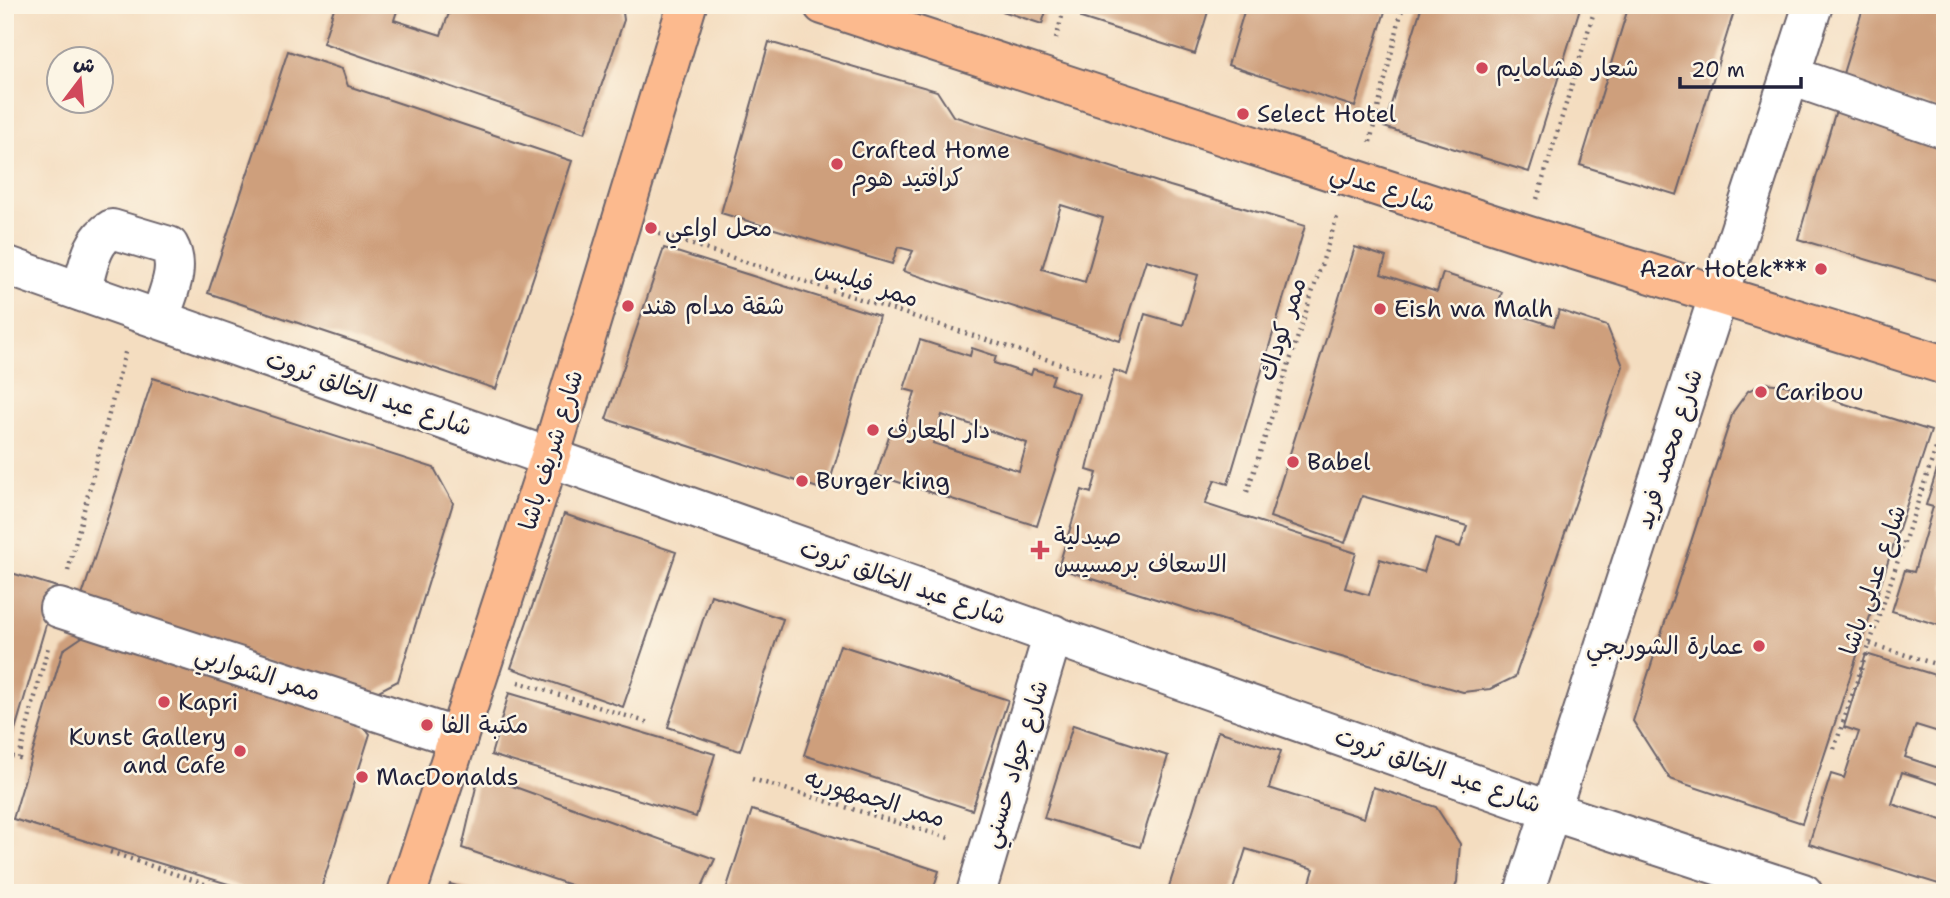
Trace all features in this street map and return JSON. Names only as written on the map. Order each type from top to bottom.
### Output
[{"type":"main road","name":"شارع شريف باشا","points":[[407,893],[550,457],[687,5]]},
{"type":"main road","name":"شارع عدلي","points":[[823,5],[1527,235],[1945,365]]},
{"type":"street","name":"شارع محمد فريد","points":[[1524,893],[1813,5]]},
{"type":"street","points":[[1790,76],[1945,129]]},
{"type":"street","points":[[81,292],[96,243],[112,229],[169,246],[175,267],[148,315]]},
{"type":"street","name":"شارع عبد الخالق ثروت","points":[[5,265],[1551,811],[1803,893]]},
{"type":"street","name":"ممر الشواربي","points":[[59,608],[458,738]]},
{"type":"street","name":"شارع جواد حسني","points":[[976,893],[1053,634]]},
{"type":"path","name":"ممر كوداك","points":[[1247,492],[1355,179],[1403,5]]},
{"type":"path","points":[[1527,235],[1596,5]]},
{"type":"path","name":"ممر فيلبس","points":[[621,222],[1101,377]]},
{"type":"path","points":[[5,754],[19,758],[59,608],[148,315]]},
{"type":"path","name":"شارع عدلى باشا","points":[[1834,749],[1945,422]]},
{"type":"path","points":[[1870,644],[1945,667]]},
{"type":"path","points":[[480,670],[649,723]]},
{"type":"path","name":"ممر الجمهوريه","points":[[752,779],[989,850]]},
{"type":"path","points":[[110,852],[231,893]]},
{"type":"building","points":[[335,5],[399,5],[394,20],[441,35],[452,5],[622,5],[624,20],[585,133],[323,43]]},
{"type":"building","points":[[984,5],[1048,5],[1042,24]]},
{"type":"building","points":[[1085,5],[1210,5],[1195,54],[1081,18]]},
{"type":"building","points":[[1246,5],[1387,5],[1355,107],[1228,65]]},
{"type":"building","name":"شعار هشامايم","points":[[1422,5],[1570,5],[1580,8],[1529,172],[1384,127]]},
{"type":"building","points":[[1629,5],[1736,5],[1677,195],[1580,165]]},
{"type":"building","points":[[1864,5],[1945,5],[1945,112],[1841,80]]},
{"type":"building","points":[[769,42],[937,91],[953,116],[1305,226],[1228,484],[1215,480],[1205,504],[1356,553],[1345,588],[1369,595],[1380,559],[1424,572],[1435,539],[1460,547],[1467,526],[1362,496],[1345,543],[1270,517],[1355,247],[1386,257],[1381,274],[1437,292],[1443,273],[1502,292],[1497,308],[1554,326],[1559,310],[1607,326],[1623,366],[1515,677],[1490,689],[1463,692],[1324,652],[1058,568],[1082,490],[1091,493],[1097,473],[1087,470],[1114,370],[1127,375],[1145,314],[1183,325],[1198,275],[1146,260],[1120,341],[903,271],[913,251],[898,247],[892,264],[721,213]],"holes":[[[1061,205],[1103,218],[1085,282],[1042,269]]]},
{"type":"building","points":[[288,51],[342,69],[348,86],[572,161],[496,389],[208,293]]},
{"type":"building","points":[[1836,110],[1945,142],[1945,283],[1798,239]]},
{"type":"building","points":[[664,248],[879,316],[827,491],[606,419]]},
{"type":"building","points":[[920,340],[970,356],[972,348],[996,356],[994,363],[1031,375],[1033,369],[1054,375],[1051,384],[1079,394],[1037,526],[876,475],[892,427],[903,431],[915,392],[904,389]],"holes":[[[942,415],[1027,443],[1019,471],[933,443]]]},
{"type":"building","points":[[153,378],[434,468],[453,503],[398,681],[369,696],[80,602]]},
{"type":"building","name":"عمارة الشوربجي","points":[[1764,383],[1785,385],[1931,431],[1802,823],[1670,779],[1633,721],[1733,412],[1748,391]]},
{"type":"building","points":[[1945,444],[1945,627],[1892,611],[1905,570],[1914,572],[1933,507],[1926,505]]},
{"type":"building","points":[[564,514],[676,552],[623,707],[511,668]]},
{"type":"building","points":[[5,571],[57,587],[12,740],[5,738]]},
{"type":"building","points":[[711,595],[783,619],[740,751],[668,727]]},
{"type":"building","points":[[88,633],[358,719],[370,734],[320,892],[258,893],[13,819],[63,650]]},
{"type":"building","points":[[840,645],[1008,700],[972,810],[804,755]]},
{"type":"building","points":[[1866,654],[1945,678],[1945,734],[1916,725],[1905,757],[1945,770],[1945,786],[1902,772],[1892,804],[1945,821],[1945,886],[1809,844],[1831,774],[1844,778],[1859,732],[1844,727]]},
{"type":"building","points":[[509,693],[715,754],[696,817],[491,755]]},
{"type":"building","points":[[1073,725],[1168,756],[1140,847],[1044,818]]},
{"type":"building","points":[[1218,731],[1281,751],[1269,788],[1364,818],[1373,787],[1436,807],[1460,844],[1457,882],[1453,893],[1307,893],[1314,869],[1246,849],[1232,893],[1167,893]]},
{"type":"building","points":[[479,774],[715,859],[699,893],[594,893],[462,848]]},
{"type":"building","points":[[752,810],[939,871],[932,893],[725,893]]},
{"type":"building","points":[[450,884],[477,892],[477,893],[447,893]]},
{"type":"place","name":"شعار هشامايم","points":[[1482,68]]},
{"type":"place","name":"Select Hotel","points":[[1243,114]]},
{"type":"place","name":"Crafted Home كرافتيد هوم","points":[[837,164]]},
{"type":"place","name":"محل اواعي","points":[[651,228]]},
{"type":"place","name":"Azar Hotek***","points":[[1821,269]]},
{"type":"place","name":"شقة مدام هند","points":[[628,306]]},
{"type":"place","name":"Eish wa Malh","points":[[1380,309]]},
{"type":"place","name":"Caribou","points":[[1761,392]]},
{"type":"place","name":"دار المعارف","points":[[873,430]]},
{"type":"place","name":"Babel","points":[[1293,462]]},
{"type":"place","name":"Burger king","points":[[802,481]]},
{"type":"place","name":"صيدلية الاسعاف برمسيس","points":[[1040,550]]},
{"type":"place","name":"عمارة الشوربجي","points":[[1759,646]]},
{"type":"place","name":"Kapri","points":[[164,702]]},
{"type":"place","name":"مكتبة الفا","points":[[427,725]]},
{"type":"place","name":"Kunst Gallery and Cafe","points":[[240,751]]},
{"type":"place","name":"MacDonalds","points":[[362,777]]}]
